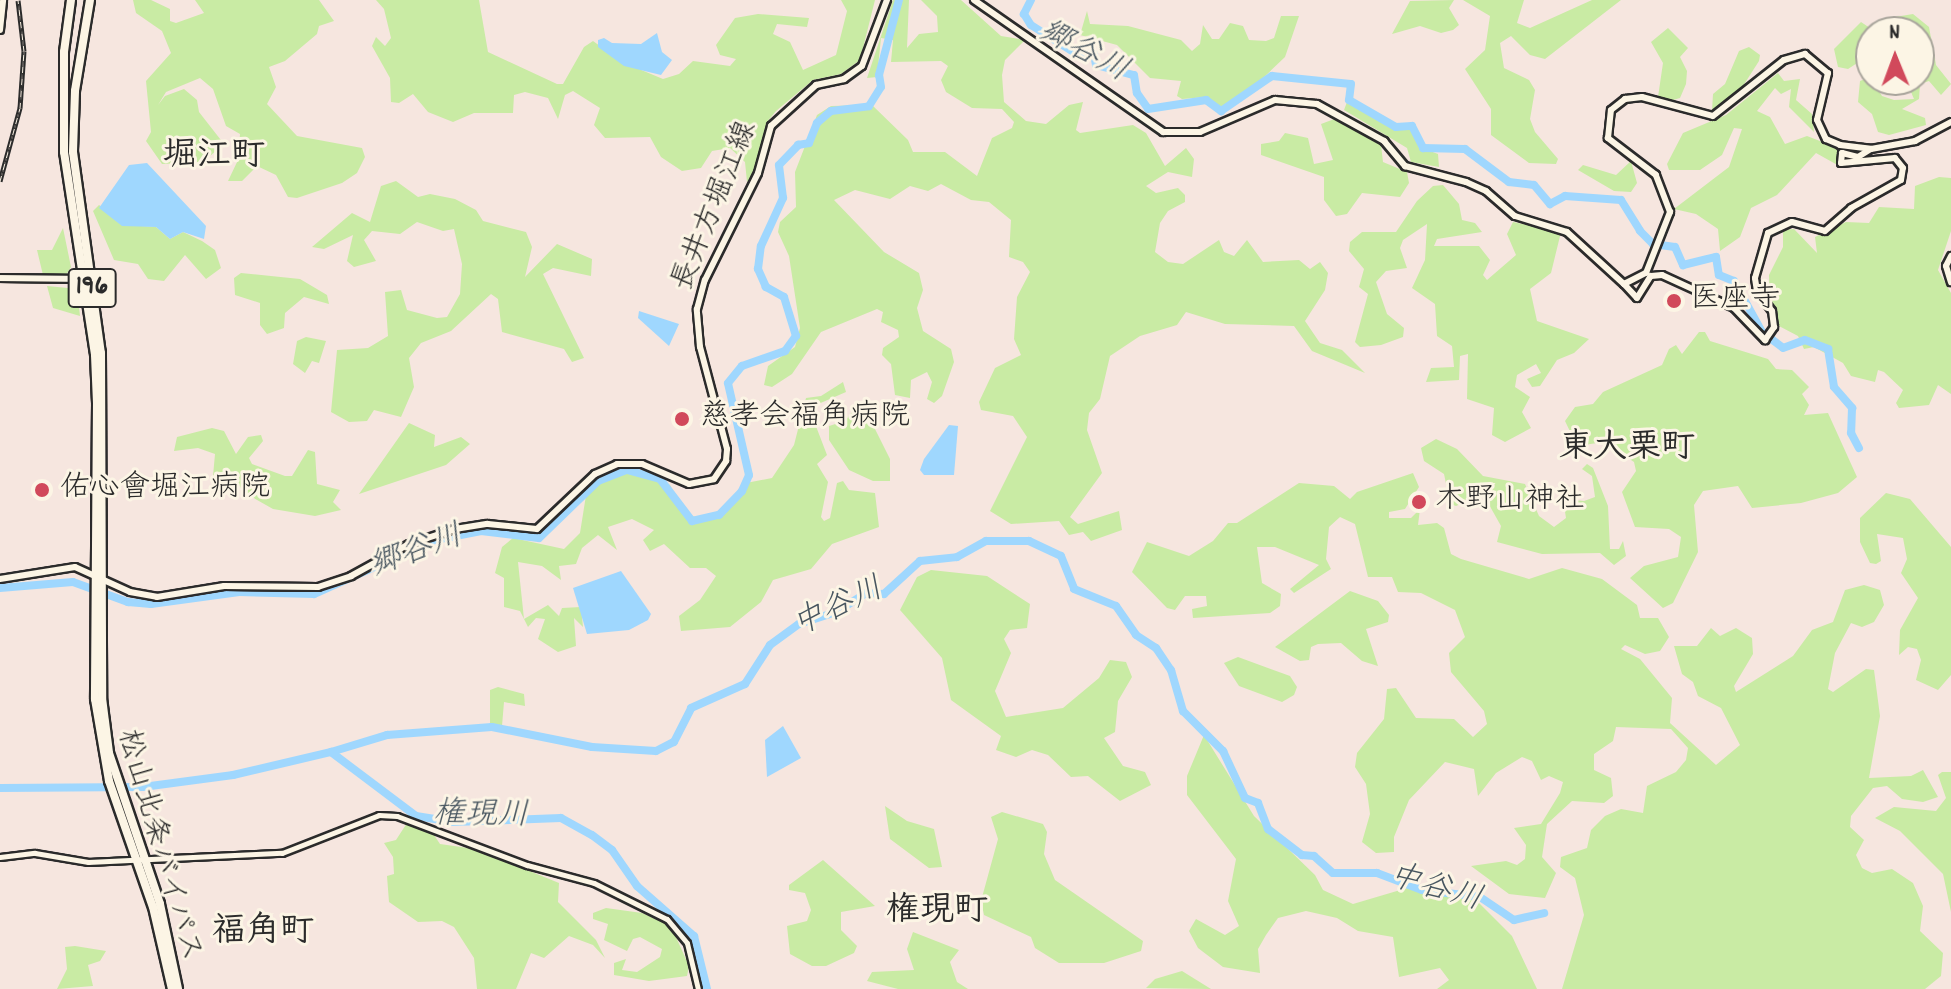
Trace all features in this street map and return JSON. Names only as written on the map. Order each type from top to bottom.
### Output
[{"type":"highway","name":"松山北条バイパス","points":[[71,0],[63,120],[87,279]]},
{"type":"highway","name":"松山北条バイパス","points":[[90,0],[75,91],[73,152],[103,403],[95,699],[118,798],[169,935],[178,989]]},
{"type":"highway","name":"松山北条バイパス","points":[[140,859],[172,989]]},
{"type":"main road","points":[[0,30],[3,0]]},
{"type":"main road","name":"長井方堀江線","points":[[0,579],[75,567],[98,579],[152,597],[224,586],[318,587],[351,576],[409,544],[455,529],[488,524],[537,529],[595,474],[617,464],[642,464],[689,484],[714,479],[726,461],[727,449],[700,347],[697,309],[705,280],[758,173],[771,126],[816,85],[856,73],[887,0]]},
{"type":"main road","points":[[974,0],[1163,132],[1200,132],[1275,100],[1317,104],[1384,141],[1405,166],[1466,182],[1486,191],[1515,216],[1567,232],[1637,298],[1651,276],[1662,275],[1746,315],[1756,335],[1766,338],[1772,331],[1772,311],[1757,291],[1755,278],[1772,230],[1792,222],[1825,231],[1903,176],[1895,158],[1845,165],[1841,149]]},
{"type":"main road","points":[[1624,284],[1646,273],[1667,227],[1670,206],[1656,175],[1608,138],[1606,121],[1617,103],[1642,97],[1713,116],[1784,60],[1805,54],[1828,73],[1817,120],[1826,139],[1841,149],[1871,149],[1915,141],[1951,122]]},
{"type":"main road","points":[[1951,256],[1946,266],[1951,282]]},
{"type":"main road","points":[[0,278],[87,279]]},
{"type":"street","points":[[0,857],[35,853],[81,861],[282,853],[379,815],[397,816],[527,865],[594,883],[667,919],[687,943],[698,989]]},
{"type":"green space","points":[[133,0],[151,0],[170,9],[170,21],[176,23],[204,13],[195,0],[319,0],[334,21],[319,26],[317,34],[285,61],[269,67],[276,87],[267,104],[297,136],[362,148],[365,157],[357,173],[342,183],[297,198],[288,197],[276,175],[257,166],[242,181],[228,181],[238,160],[240,134],[226,126],[213,89],[200,78],[166,92],[158,105],[165,96],[184,89],[197,100],[199,112],[224,144],[203,162],[162,164],[146,141],[151,132],[146,81],[171,53],[162,31],[136,13]]},
{"type":"green space","points":[[376,0],[479,0],[488,52],[563,84],[584,47],[593,41],[622,62],[663,79],[679,74],[693,61],[730,66],[736,59],[720,55],[716,45],[735,18],[758,14],[809,18],[807,27],[777,24],[773,34],[790,42],[803,70],[836,55],[847,11],[841,0],[875,0],[860,60],[841,74],[813,80],[776,111],[767,122],[755,171],[747,182],[745,162],[730,148],[712,151],[701,168],[682,171],[661,157],[650,137],[605,138],[594,125],[600,108],[573,91],[565,95],[558,119],[548,98],[525,92],[514,95],[513,113],[474,113],[453,122],[428,112],[413,94],[399,103],[391,102],[390,78],[372,46],[376,37],[385,46],[391,38],[384,9]]},
{"type":"green space","points":[[893,0],[909,0],[907,48],[919,34],[938,32],[937,16],[921,0],[961,0],[1001,36],[1025,40],[1005,60],[1002,75],[1004,102],[1026,121],[1046,124],[1069,105],[1083,102],[1076,130],[1080,133],[1133,125],[1146,133],[1165,166],[1186,148],[1194,159],[1192,177],[1168,172],[1146,186],[1156,193],[1178,188],[1185,195],[1185,202],[1168,211],[1160,223],[1155,252],[1168,262],[1183,264],[1219,240],[1224,252],[1234,256],[1247,240],[1263,262],[1299,260],[1310,269],[1320,262],[1328,273],[1325,290],[1305,321],[1320,343],[1342,350],[1365,373],[1312,351],[1294,326],[1225,324],[1186,312],[1177,325],[1140,336],[1110,356],[1100,399],[1089,413],[1087,430],[1102,473],[1070,517],[1078,524],[1119,511],[1122,530],[1091,541],[1083,532],[1069,535],[1059,521],[1011,524],[990,511],[1027,437],[1013,416],[981,410],[979,402],[995,368],[1021,355],[1014,339],[1017,297],[1030,272],[1023,262],[1009,257],[1011,220],[989,202],[971,200],[941,184],[928,191],[910,186],[890,199],[855,190],[834,200],[884,252],[919,273],[923,290],[917,308],[923,331],[951,349],[954,362],[942,396],[934,403],[927,399],[932,382],[927,372],[911,380],[910,398],[895,395],[891,364],[882,355],[883,348],[899,337],[898,330],[881,322],[883,312],[877,309],[821,332],[792,374],[772,387],[764,385],[768,366],[795,347],[800,328],[789,256],[778,232],[780,222],[796,207],[795,172],[817,115],[831,106],[872,105],[908,140],[913,152],[945,152],[977,176],[992,138],[1012,128],[1014,122],[1002,109],[972,108],[946,92],[941,80],[948,66],[941,61],[891,62],[893,40],[881,38],[877,77],[867,78]]},
{"type":"green space","points":[[1454,0],[1449,8],[1459,25],[1453,30],[1441,33],[1420,26],[1392,34],[1410,1]]},
{"type":"green space","points":[[1463,0],[1524,0],[1517,23],[1530,28],[1592,0],[1621,0],[1545,59],[1530,55],[1511,36],[1500,43],[1504,68],[1529,80],[1535,90],[1530,119],[1535,132],[1558,159],[1556,164],[1529,163],[1491,135],[1491,109],[1465,69],[1485,50],[1490,16]]},
{"type":"green space","points":[[1087,11],[1090,24],[1128,26],[1181,40],[1192,51],[1200,44],[1203,25],[1212,39],[1219,39],[1230,23],[1243,26],[1249,40],[1266,41],[1274,38],[1281,16],[1299,16],[1285,57],[1238,102],[1220,107],[1206,97],[1182,99],[1177,96],[1181,81],[1150,78],[1117,45],[1080,35]]},
{"type":"green space","points":[[1668,28],[1688,48],[1680,57],[1687,71],[1686,84],[1680,98],[1673,100],[1658,97],[1663,63],[1651,42]]},
{"type":"green space","points":[[1855,28],[1855,64],[1848,69],[1838,67],[1834,49]]},
{"type":"green space","points":[[1749,47],[1760,55],[1759,61],[1743,86],[1712,111],[1713,94],[1725,84],[1739,51]]},
{"type":"green space","points":[[1935,60],[1951,84],[1941,95],[1935,88]]},
{"type":"green space","points":[[1778,73],[1784,81],[1800,79],[1796,100],[1812,114],[1814,132],[1789,107],[1791,89],[1781,94],[1775,88],[1757,111],[1770,117],[1785,144],[1807,136],[1838,148],[1841,167],[1816,153],[1777,195],[1751,208],[1740,237],[1720,251],[1718,229],[1696,214],[1674,209],[1729,167],[1742,129],[1734,128],[1722,155],[1700,170],[1669,170],[1667,164],[1683,133],[1726,115]]},
{"type":"green space","points":[[1859,96],[1914,99],[1913,96],[1919,96],[1902,109],[1925,118],[1926,125],[1889,135],[1878,132],[1872,114],[1858,102]]},
{"type":"green space","points":[[1347,102],[1396,128],[1412,127],[1422,148],[1438,154],[1439,167],[1411,162],[1407,148],[1344,110]]},
{"type":"green space","points":[[1337,118],[1381,145],[1383,162],[1407,172],[1409,183],[1400,197],[1362,193],[1347,214],[1336,216],[1324,200],[1324,177],[1261,155],[1261,144],[1279,141],[1285,133],[1308,138],[1314,164],[1333,160],[1321,124]]},
{"type":"green space","points":[[1631,161],[1637,183],[1631,192],[1614,191],[1578,170],[1583,165],[1616,175]]},
{"type":"green space","points":[[1939,177],[1951,178],[1951,231],[1938,270],[1951,293],[1951,394],[1938,385],[1929,405],[1899,408],[1896,403],[1903,390],[1884,372],[1878,370],[1875,382],[1851,376],[1843,363],[1814,347],[1804,349],[1798,336],[1777,325],[1770,312],[1769,275],[1783,247],[1783,230],[1794,229],[1817,253],[1815,237],[1846,222],[1869,223],[1879,207],[1914,209],[1915,186]]},
{"type":"green space","points":[[396,181],[418,197],[430,194],[455,199],[476,210],[483,221],[526,232],[532,247],[525,277],[557,244],[592,259],[591,276],[553,268],[543,274],[584,358],[572,362],[564,349],[502,332],[498,299],[491,294],[451,331],[421,343],[409,358],[414,387],[401,417],[374,410],[367,421],[349,422],[331,412],[337,350],[368,348],[388,336],[385,292],[401,290],[407,310],[437,318],[447,317],[460,294],[462,264],[454,229],[443,231],[417,222],[400,234],[372,231],[364,240],[376,261],[354,267],[347,261],[353,235],[324,249],[312,247],[352,213],[370,222],[381,186]]},
{"type":"green space","points":[[1443,185],[1459,204],[1462,220],[1475,223],[1482,232],[1437,239],[1434,246],[1479,246],[1490,260],[1483,275],[1487,280],[1516,255],[1507,234],[1513,222],[1561,232],[1551,273],[1530,289],[1537,321],[1589,339],[1574,353],[1557,360],[1540,386],[1532,387],[1527,379],[1541,373],[1536,364],[1517,375],[1515,387],[1530,397],[1522,412],[1531,428],[1505,442],[1492,435],[1494,408],[1467,399],[1468,354],[1460,356],[1459,380],[1426,382],[1431,368],[1454,367],[1452,346],[1437,336],[1435,304],[1412,288],[1425,260],[1427,224],[1403,240],[1400,248],[1407,268],[1386,271],[1376,282],[1387,314],[1404,328],[1403,337],[1381,345],[1360,347],[1355,342],[1368,294],[1359,287],[1364,269],[1349,251],[1350,242],[1362,232],[1396,232],[1417,201],[1433,186]]},
{"type":"green space","points":[[99,205],[127,225],[156,227],[170,239],[183,232],[202,241],[215,250],[221,268],[206,279],[185,255],[164,281],[148,279],[138,264],[114,260],[93,211]]},
{"type":"green space","points":[[63,228],[71,267],[66,275],[43,275],[37,250],[52,250]]},
{"type":"green space","points":[[241,273],[300,279],[327,295],[329,304],[304,297],[285,313],[284,328],[267,334],[260,325],[260,303],[235,295],[234,278]]},
{"type":"green space","points":[[47,286],[68,288],[78,298],[80,316],[53,308]]},
{"type":"green space","points":[[1699,332],[1705,332],[1710,341],[1768,359],[1776,369],[1792,370],[1809,387],[1802,394],[1809,405],[1804,415],[1828,413],[1857,477],[1838,493],[1801,503],[1752,508],[1738,486],[1703,491],[1694,505],[1698,552],[1673,603],[1663,608],[1630,578],[1644,566],[1678,557],[1681,537],[1669,529],[1635,527],[1622,492],[1636,471],[1634,462],[1604,442],[1577,446],[1565,421],[1575,407],[1593,404],[1603,392],[1662,365],[1669,349],[1676,345],[1682,354]]},
{"type":"green space","points":[[306,337],[326,341],[319,363],[312,361],[305,373],[293,364],[297,341]]},
{"type":"green space","points":[[843,382],[846,392],[809,408],[827,455],[817,464],[828,482],[821,517],[824,521],[830,518],[837,483],[843,481],[849,490],[875,493],[879,527],[832,544],[811,569],[773,580],[761,602],[730,627],[681,631],[679,616],[700,600],[716,576],[706,568],[690,568],[664,544],[650,551],[643,540],[654,530],[632,519],[608,527],[617,550],[598,535],[582,548],[576,564],[559,566],[561,580],[542,566],[518,562],[524,619],[520,611],[504,607],[504,578],[495,573],[502,547],[513,538],[564,549],[580,533],[587,489],[604,476],[629,469],[659,477],[670,485],[685,515],[708,519],[726,508],[746,483],[772,478],[794,445],[806,398],[821,396]]},
{"type":"green space","points":[[861,401],[890,459],[890,481],[873,481],[849,470],[829,440],[829,426],[845,421]]},
{"type":"green space","points":[[409,423],[435,435],[434,447],[461,437],[470,444],[446,465],[359,494]]},
{"type":"green space","points":[[212,428],[224,431],[236,454],[248,437],[261,435],[263,441],[249,458],[252,464],[285,476],[292,476],[308,450],[315,452],[317,484],[340,490],[333,502],[341,510],[315,516],[273,509],[243,492],[236,479],[213,476],[215,454],[198,448],[174,451],[177,437]]},
{"type":"green space","points":[[1436,439],[1457,449],[1483,476],[1525,484],[1539,516],[1554,527],[1566,518],[1563,499],[1584,501],[1595,497],[1592,476],[1582,469],[1587,464],[1593,468],[1608,506],[1610,549],[1619,549],[1623,541],[1626,556],[1614,565],[1600,553],[1542,554],[1497,542],[1501,526],[1483,494],[1456,506],[1443,501],[1448,493],[1444,474],[1424,461],[1421,448]]},
{"type":"green space","points":[[1413,473],[1419,487],[1405,509],[1389,512],[1389,518],[1411,518],[1420,509],[1418,525],[1437,523],[1444,528],[1451,554],[1461,559],[1529,579],[1562,568],[1602,579],[1637,605],[1640,618],[1658,618],[1669,637],[1660,651],[1645,654],[1625,645],[1621,649],[1640,659],[1672,698],[1670,723],[1716,765],[1740,745],[1721,708],[1698,696],[1693,682],[1682,674],[1674,646],[1697,646],[1711,628],[1720,636],[1736,628],[1752,638],[1753,654],[1734,686],[1736,692],[1793,656],[1812,630],[1833,622],[1845,590],[1864,585],[1880,590],[1884,605],[1874,622],[1862,627],[1851,623],[1835,653],[1828,689],[1833,692],[1866,669],[1874,670],[1880,716],[1869,778],[1911,776],[1923,770],[1938,797],[1923,802],[1902,799],[1887,786],[1873,788],[1851,816],[1850,827],[1864,840],[1856,855],[1862,868],[1872,873],[1892,869],[1913,883],[1923,906],[1920,931],[1943,953],[1941,976],[1925,989],[1562,989],[1584,915],[1575,878],[1560,867],[1561,857],[1587,848],[1591,830],[1605,816],[1621,809],[1643,813],[1647,786],[1676,772],[1686,760],[1688,748],[1671,729],[1616,727],[1613,741],[1594,754],[1594,770],[1611,778],[1613,796],[1604,803],[1572,801],[1547,824],[1542,857],[1556,873],[1545,898],[1509,894],[1471,866],[1506,861],[1517,865],[1525,859],[1526,845],[1514,828],[1541,824],[1560,793],[1563,782],[1549,776],[1541,780],[1532,761],[1522,757],[1496,773],[1478,796],[1474,769],[1445,762],[1409,800],[1394,837],[1394,852],[1376,853],[1362,842],[1370,814],[1366,784],[1355,767],[1357,753],[1384,719],[1387,689],[1396,688],[1416,718],[1454,719],[1473,737],[1487,724],[1484,711],[1451,672],[1449,653],[1465,637],[1455,610],[1421,593],[1398,592],[1392,577],[1368,577],[1355,524],[1340,517],[1329,527],[1326,559],[1331,569],[1294,593],[1290,589],[1319,565],[1275,547],[1257,547],[1262,583],[1281,594],[1280,606],[1270,613],[1193,618],[1192,609],[1207,606],[1206,596],[1185,596],[1175,610],[1167,608],[1132,572],[1147,542],[1189,556],[1213,541],[1228,523],[1237,523],[1299,483],[1334,486],[1350,499],[1357,492]]},
{"type":"green space","points":[[1886,493],[1910,499],[1951,547],[1951,675],[1938,690],[1916,680],[1921,660],[1917,649],[1908,647],[1899,655],[1900,630],[1918,598],[1901,573],[1907,559],[1903,538],[1877,534],[1881,561],[1876,564],[1870,563],[1860,542],[1860,518]]},
{"type":"green space","points":[[931,570],[987,576],[1030,604],[1027,628],[1010,630],[1004,639],[1011,653],[995,691],[1006,717],[1063,708],[1099,678],[1110,660],[1126,662],[1132,677],[1118,701],[1115,732],[1104,738],[1123,766],[1145,772],[1151,785],[1120,801],[1088,776],[1071,777],[1048,755],[1032,750],[1016,757],[996,750],[1001,736],[951,700],[942,658],[900,610],[917,577]]},
{"type":"green space","points":[[1350,591],[1378,601],[1389,615],[1388,622],[1366,629],[1378,666],[1362,661],[1341,643],[1311,647],[1309,660],[1300,661],[1275,647]]},
{"type":"green space","points":[[548,605],[559,616],[562,608],[581,607],[583,627],[574,618],[576,646],[558,652],[538,639],[545,619],[536,618],[528,627],[524,619]]},
{"type":"green space","points":[[1238,657],[1290,676],[1297,687],[1294,695],[1282,702],[1239,686],[1224,663]]},
{"type":"green space","points":[[498,687],[524,694],[525,706],[504,702],[502,726],[490,724],[490,690]]},
{"type":"green space","points":[[1204,735],[1254,816],[1315,875],[1323,890],[1353,904],[1407,888],[1475,899],[1512,936],[1537,989],[1437,989],[1449,980],[1440,968],[1399,977],[1393,937],[1358,931],[1337,918],[1306,911],[1278,918],[1258,949],[1260,973],[1223,967],[1198,948],[1189,931],[1196,919],[1225,935],[1239,926],[1228,901],[1236,859],[1187,795],[1187,776]]},
{"type":"green space","points":[[1951,772],[1951,912],[1943,874],[1900,831],[1875,818],[1894,807],[1936,811],[1946,798],[1938,775]]},
{"type":"green space","points":[[885,806],[907,821],[934,829],[942,867],[929,868],[890,839]]},
{"type":"green space","points":[[1002,812],[1043,824],[1047,832],[1044,854],[1055,880],[1143,941],[1141,951],[1104,963],[1059,963],[1035,948],[1031,937],[984,915],[981,901],[998,839],[991,817]]},
{"type":"green space","points":[[407,823],[434,835],[440,844],[475,849],[559,883],[558,902],[596,940],[605,958],[593,945],[569,936],[544,958],[531,953],[516,989],[477,989],[474,958],[454,927],[442,921],[418,922],[389,902],[387,876],[394,874],[393,857],[384,843],[396,840]]},
{"type":"green space","points":[[823,860],[875,906],[841,912],[841,930],[857,946],[854,953],[826,966],[812,966],[790,954],[787,926],[807,921],[811,910],[805,893],[789,890],[789,885]]},
{"type":"green space","points":[[606,908],[642,913],[671,926],[689,966],[687,976],[649,981],[614,975],[614,963],[626,959],[622,970],[637,972],[660,957],[662,949],[640,937],[633,939],[627,951],[604,940],[608,924],[593,919],[593,913]]},
{"type":"green space","points":[[913,932],[959,950],[950,962],[957,982],[968,989],[898,989],[867,981],[872,972],[914,970],[907,949]]},
{"type":"green space","points":[[65,947],[106,951],[100,961],[88,965],[93,986],[57,989],[67,969]]},
{"type":"green space","points":[[1182,971],[1211,989],[1146,988],[1155,979]]},
{"type":"water","points":[[657,33],[662,52],[672,60],[661,75],[624,66],[598,47],[598,40],[604,38],[612,43],[641,44]]},
{"type":"water","points":[[147,163],[206,226],[204,239],[183,232],[170,239],[156,227],[122,226],[99,208],[129,165]]},
{"type":"water","points":[[639,311],[679,324],[669,346],[638,318]]},
{"type":"water","points":[[949,425],[958,426],[954,475],[924,475],[920,470],[924,459]]},
{"type":"water","points":[[621,571],[651,614],[648,620],[629,630],[587,634],[573,588]]},
{"type":"water","points":[[783,726],[801,758],[767,777],[765,740]]},
{"type":"waterway","name":"郷谷川","points":[[0,588],[73,582],[128,602],[151,604],[239,592],[314,594],[435,540],[481,531],[539,538],[598,481],[627,470],[660,479],[692,521],[719,515],[742,491],[749,475],[728,383],[742,366],[785,351],[796,336],[784,297],[766,287],[758,269],[761,246],[783,198],[779,165],[798,145],[809,143],[817,123],[831,111],[869,106],[881,87],[879,75],[899,0]]},
{"type":"waterway","name":"郷谷川","points":[[1031,0],[1024,14],[1031,25],[1075,53],[1094,54],[1096,65],[1134,75],[1137,93],[1148,109],[1206,100],[1221,111],[1272,76],[1351,84],[1349,100],[1396,127],[1412,126],[1423,148],[1465,149],[1509,182],[1534,185],[1550,204],[1565,196],[1621,200],[1640,231],[1653,244],[1675,247],[1683,265],[1716,257],[1719,275],[1734,281],[1762,332],[1783,348],[1805,340],[1828,349],[1834,387],[1852,408],[1851,433],[1859,448]]},
{"type":"waterway","name":"中谷川","points":[[331,752],[387,735],[492,727],[592,747],[656,751],[674,742],[691,708],[745,684],[770,645],[799,624],[836,612],[866,593],[884,594],[920,561],[957,557],[986,541],[1029,541],[1061,556],[1074,589],[1116,606],[1136,635],[1156,648],[1171,670],[1183,711],[1223,751],[1245,798],[1258,803],[1268,829],[1302,855],[1314,856],[1333,873],[1377,873],[1422,890],[1480,897],[1514,920],[1544,913]]},
{"type":"waterway","name":"権現川","points":[[0,788],[143,787],[233,775],[331,752],[416,816],[454,822],[561,818],[592,835],[612,850],[637,886],[694,936],[707,989]]},
{"type":"railway","points":[[0,181],[20,108],[24,51],[18,0]]},
{"type":"place","name":"医座寺","points":[[1674,301]]},
{"type":"place","name":"慈孝会福角病院","points":[[682,419]]},
{"type":"place","name":"佑心會堀江病院","points":[[42,490]]},
{"type":"place","name":"木野山神社","points":[[1419,502]]},
{"type":"district","name":"堀江町","points":[[214,158]]},
{"type":"district","name":"東大栗町","points":[[1627,450]]},
{"type":"district","name":"権現町","points":[[937,913]]},
{"type":"district","name":"福角町","points":[[263,934]]}]
